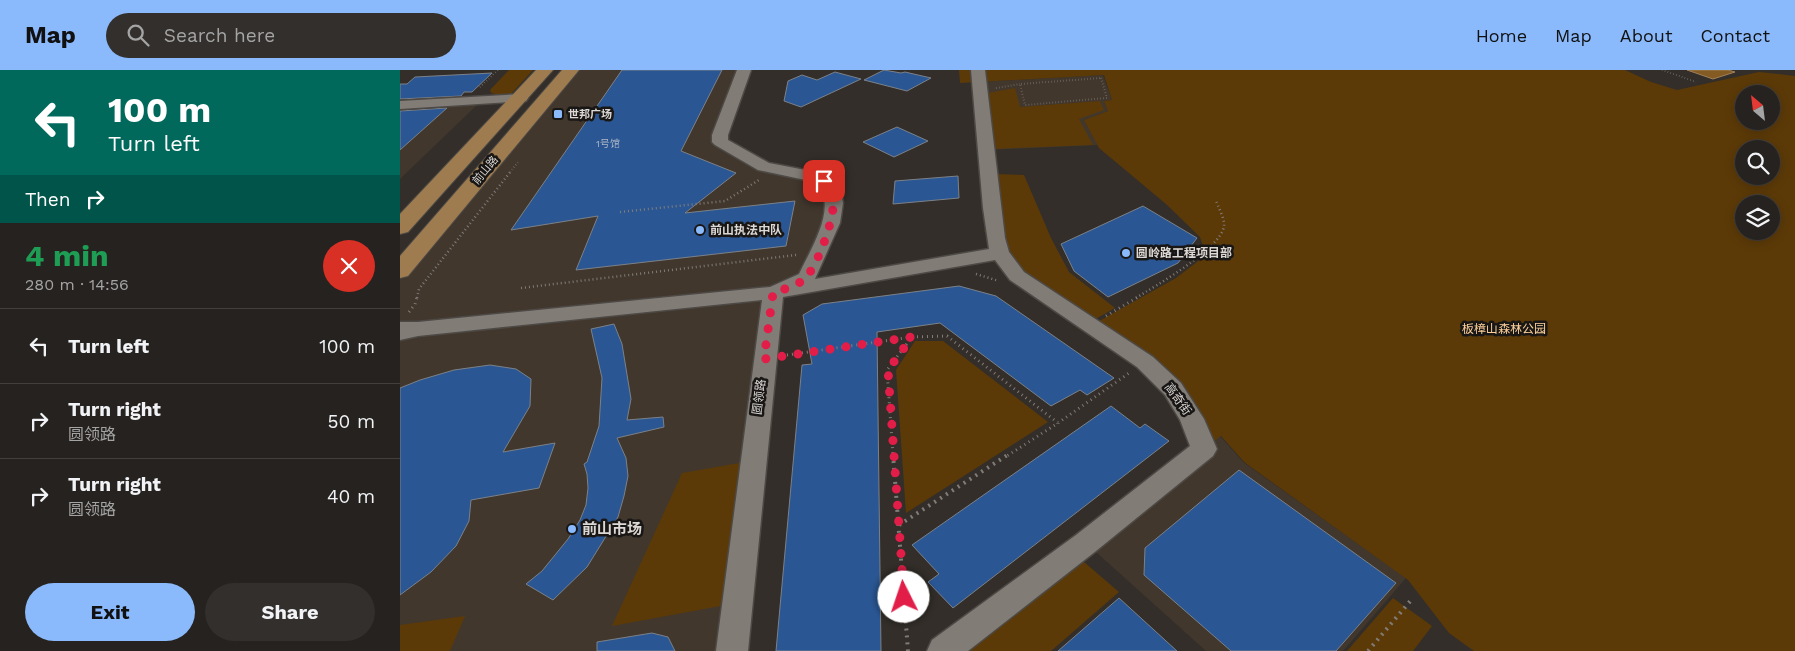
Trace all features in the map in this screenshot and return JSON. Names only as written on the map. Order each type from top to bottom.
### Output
[{"type":"main road","name":"前山路","points":[[400,227],[546,70]]},
{"type":"main road","name":"前山路","points":[[400,271],[570,70]]},
{"type":"lane","points":[[744,70],[720,136],[720,142],[764,167],[815,177],[824,181],[832,191],[834,203],[831,223],[807,276],[793,285],[773,293]]},
{"type":"lane","name":"高奇街","points":[[943,651],[1086,543],[1204,448],[1192,419],[1173,389],[1145,362],[1017,276],[1000,254],[992,208],[979,81]]},
{"type":"lane","points":[[400,105],[521,98]]},
{"type":"lane","points":[[406,327],[773,293],[1000,254]]},
{"type":"lane","name":"圆领路","points":[[732,651],[773,293]]},
{"type":"path","points":[[1662,70],[1696,82]]},
{"type":"path","points":[[979,81],[1020,84],[1101,78],[1107,98],[1025,105],[1020,84]]},
{"type":"path","points":[[406,327],[419,289],[521,159]]},
{"type":"path","points":[[620,212],[725,201],[776,169]]},
{"type":"path","points":[[1091,325],[1172,276],[1220,238],[1224,226],[1216,200]]},
{"type":"path","points":[[522,288],[819,253]]},
{"type":"path","points":[[764,359],[912,337],[947,336],[1058,423]]},
{"type":"path","points":[[908,651],[888,370],[912,337]]},
{"type":"path","points":[[899,525],[1058,423],[1145,362]]},
{"type":"path","points":[[1368,651],[1412,598]]},
{"type":"shaded area","points":[[571,70],[744,70],[725,146],[789,171],[832,191],[807,276],[773,293],[732,651],[400,651],[400,271]]},
{"type":"shaded area","points":[[1687,70],[1728,70],[1735,72],[1713,79]]},
{"type":"shaded area","points":[[1103,75],[1112,100],[1104,101],[1108,111],[1084,120],[1098,145],[987,150],[979,82]]},
{"type":"shaded area","points":[[478,104],[400,179],[400,108]]},
{"type":"shaded area","points":[[1220,436],[1243,462],[1406,578],[1343,651],[1206,651],[1086,543]]},
{"type":"green space","points":[[509,70],[533,70],[511,94],[498,95],[491,93],[490,90]]},
{"type":"green space","name":"板樟山森林公园","points":[[959,70],[1625,70],[1651,82],[1677,90],[1759,72],[1795,76],[1795,651],[1474,651],[1449,633],[1408,580],[1244,462],[1221,436],[1205,448],[1173,388],[1092,325],[1176,278],[1206,255],[1200,237],[1166,204],[1099,148],[1084,120],[1108,111],[1104,101],[1112,100],[1104,75],[960,83]]},
{"type":"green space","points":[[1015,88],[1020,107],[1100,101],[1104,110],[1079,119],[1093,145],[993,149],[988,93]]},
{"type":"green space","points":[[993,174],[1024,175],[1051,238],[1069,272],[1115,308],[1092,321],[1022,275],[984,231],[997,221]]},
{"type":"green space","points":[[915,341],[943,341],[1048,422],[906,513],[896,370]]},
{"type":"green space","points":[[745,462],[726,605],[612,626],[682,473]]},
{"type":"green space","points":[[1077,556],[1119,592],[1051,651],[953,651]]},
{"type":"green space","points":[[1393,598],[1432,626],[1413,651],[1347,651]]},
{"type":"green space","points":[[465,616],[450,651],[400,651],[400,625]]},
{"type":"building","points":[[622,70],[722,70],[681,151],[736,173],[685,213],[795,201],[786,246],[576,270],[598,216],[511,230]]},
{"type":"building","points":[[884,70],[905,72],[931,78],[907,91],[864,80]]},
{"type":"building","points":[[835,72],[861,79],[801,107],[784,101],[788,81],[802,75],[817,80]]},
{"type":"building","points":[[492,73],[472,92],[464,92],[461,96],[400,99],[400,84],[407,84],[415,77]]},
{"type":"building","points":[[447,108],[400,150],[400,111]]},
{"type":"building","points":[[897,127],[928,141],[894,157],[863,142]]},
{"type":"building","points":[[958,176],[959,198],[893,204],[895,181]]},
{"type":"building","name":"圆岭路工程项目部","points":[[1143,206],[1197,238],[1178,263],[1108,297],[1074,271],[1061,244]]},
{"type":"building","points":[[959,286],[996,296],[1114,378],[1087,395],[1080,390],[1051,406],[940,323],[877,332],[881,651],[776,651],[802,365],[812,364],[803,315],[822,304]]},
{"type":"building","points":[[614,324],[622,344],[631,399],[627,420],[663,417],[664,427],[617,438],[626,458],[628,476],[618,517],[587,567],[553,600],[526,584],[542,571],[568,539],[580,520],[586,505],[588,488],[584,464],[587,462],[599,426],[602,378],[591,329]]},
{"type":"building","points":[[490,365],[516,369],[531,379],[530,406],[503,452],[555,443],[539,488],[471,500],[469,521],[456,546],[431,572],[400,595],[400,388],[454,370]]},
{"type":"building","points":[[1111,406],[1140,428],[1145,424],[1169,441],[953,608],[928,582],[939,574],[912,545]]},
{"type":"building","points":[[1239,470],[1396,583],[1336,651],[1231,651],[1144,575],[1145,548]]},
{"type":"building","points":[[1119,598],[1177,651],[1058,651]]},
{"type":"building","points":[[652,633],[668,637],[675,651],[597,651],[597,642]]},
{"type":"place","name":"世邦广场","points":[[558,114]]},
{"type":"place","name":"前山执法中队","points":[[700,230]]},
{"type":"place","name":"圆岭路工程项目部","points":[[1126,253]]},
{"type":"place","name":"前山市场","points":[[572,529]]},
{"type":"route","points":[[824,181],[832,191],[834,203],[831,223],[807,276],[793,285],[773,293],[764,359],[912,337],[888,370],[904,597]]}]
